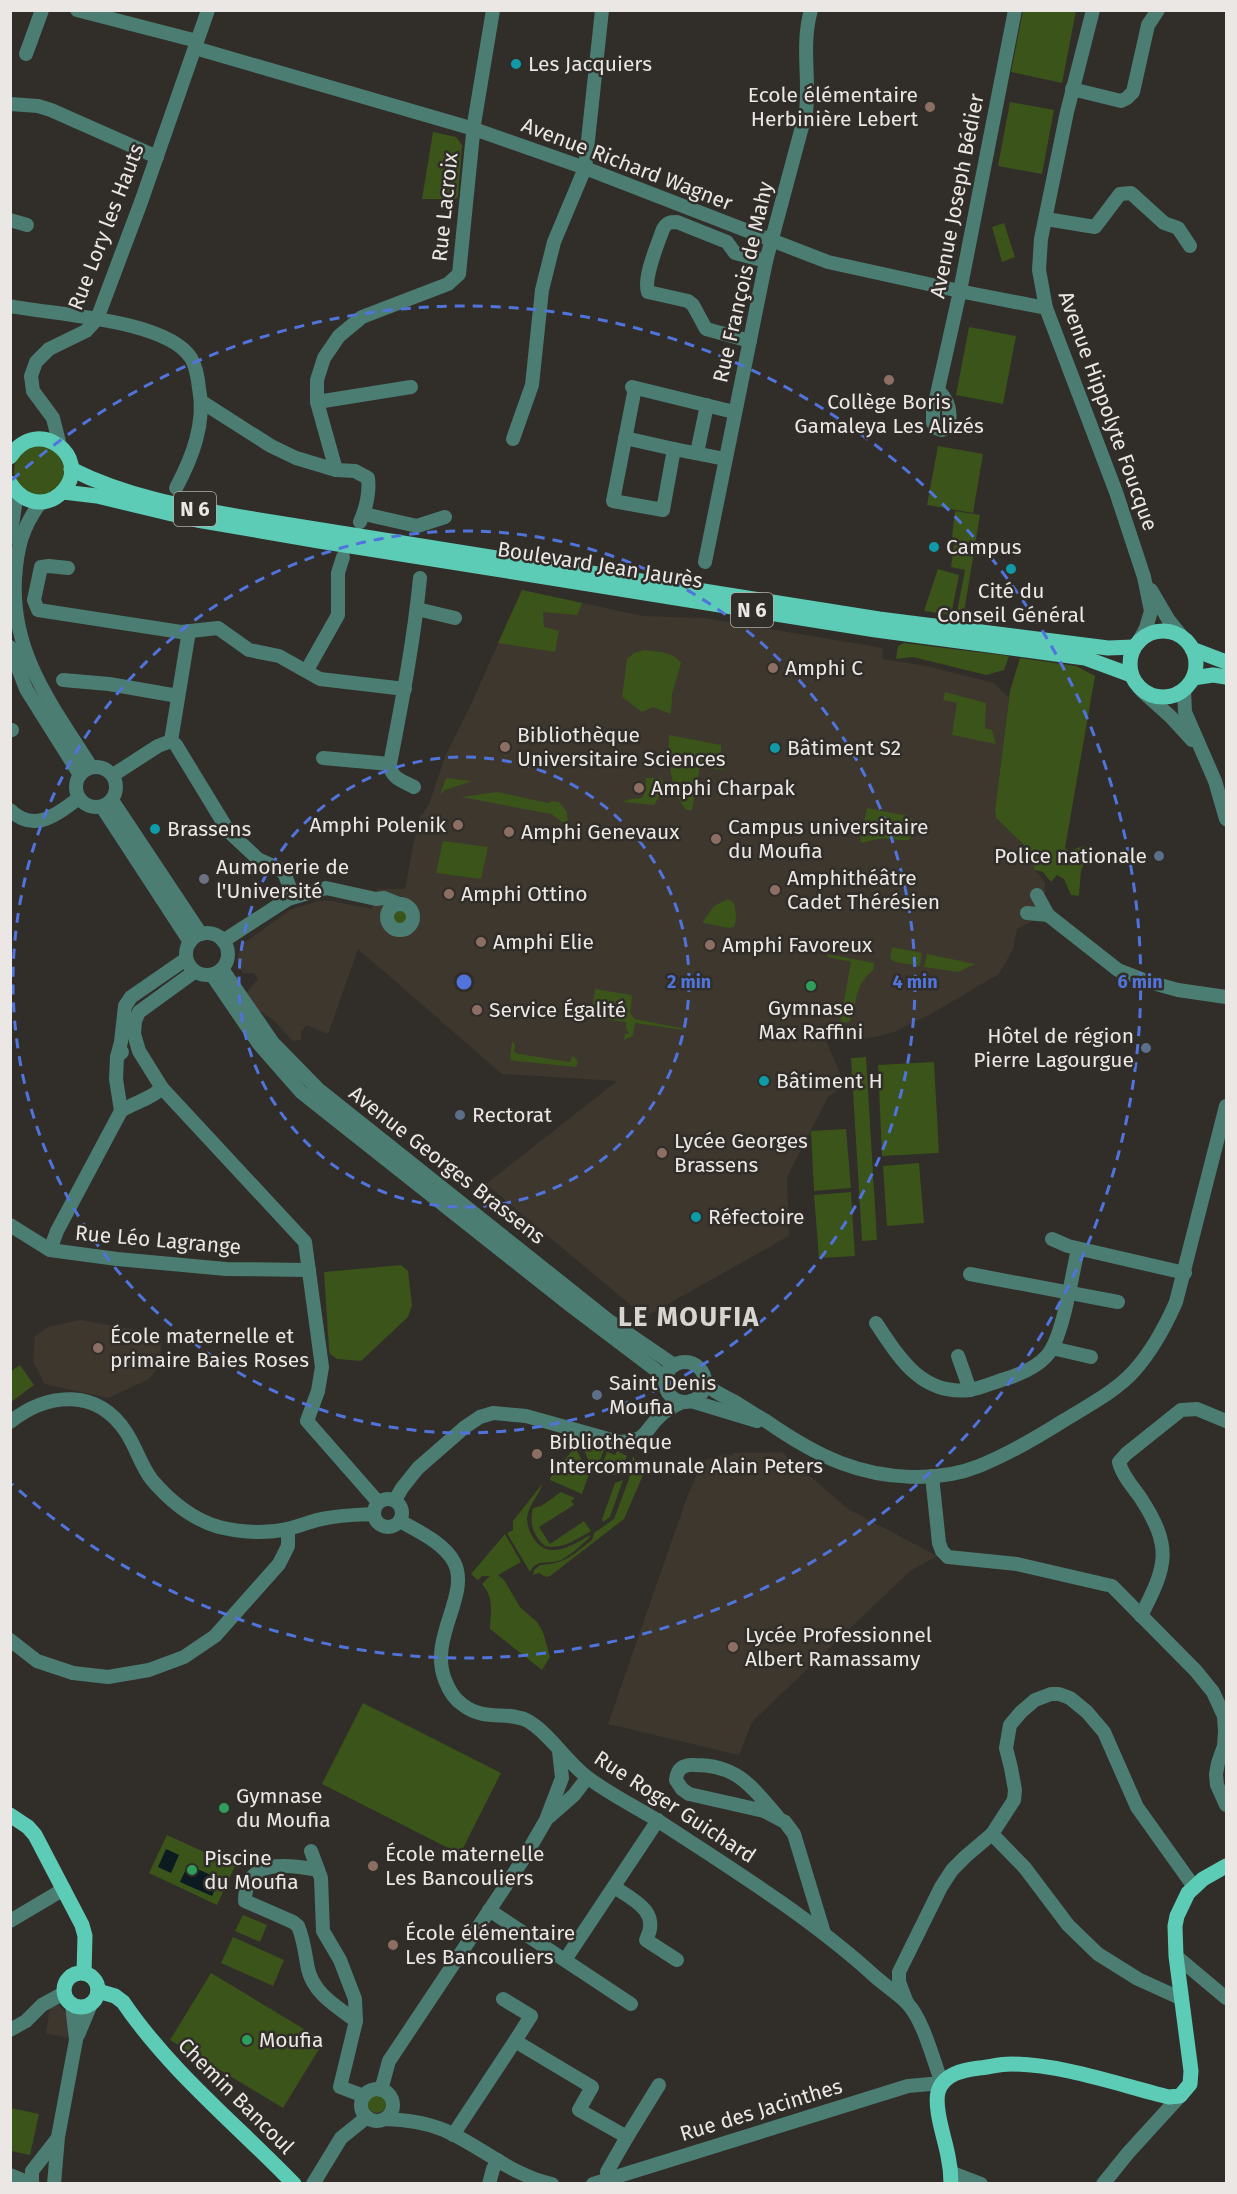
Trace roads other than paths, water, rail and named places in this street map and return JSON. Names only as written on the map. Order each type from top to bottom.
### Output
[{"type":"main road","points":[[12,452],[29,440],[54,438],[70,460],[71,469],[68,485],[57,497],[41,502],[32,501],[14,488]]},
{"type":"main road","name":"Boulevard Jean Jaurès","points":[[71,469],[104,484],[194,508],[322,536]]},
{"type":"main road","name":"Boulevard Jean Jaurès","points":[[63,492],[96,496],[206,522],[322,536],[879,620],[1097,647],[1137,643],[1158,631],[1176,634],[1188,644],[1227,662]]},
{"type":"main road","name":"Boulevard Jean Jaurès","points":[[372,544],[876,630],[1085,658],[1131,675]]},
{"type":"main road","points":[[1137,643],[1129,666],[1131,675],[1135,684],[1152,696],[1163,698],[1174,696],[1188,684],[1213,675],[1227,677]]},
{"type":"main road","points":[[1188,644],[1196,669],[1188,684]]},
{"type":"main road","points":[[10,1815],[28,1827],[35,1835],[79,1916],[85,1936],[84,1973]]},
{"type":"main road","points":[[951,2178],[938,2092],[942,2083],[952,2075],[966,2070],[1008,2064],[1053,2068],[1169,2097],[1180,2096],[1190,2084],[1191,2071],[1174,1938],[1177,1916],[1188,1893],[1194,1887],[1227,1866]]},
{"type":"main road","name":"Chemin Bancoul","points":[[94,1997],[96,1981],[89,1974],[70,1976],[65,1984],[68,1999],[82,2007],[94,1997],[115,1996],[123,2002],[186,2081],[294,2184]]},
{"type":"street","points":[[26,54],[42,10]]},
{"type":"street","name":"Avenue Richard Wagner","points":[[77,10],[474,129],[585,168],[828,262],[1046,308]]},
{"type":"street","name":"Rue Lory les Hauts","points":[[54,438],[53,418],[33,391],[31,376],[36,362],[49,350],[86,331],[97,319],[208,10]]},
{"type":"street","name":"Rue Lacroix","points":[[336,470],[317,402],[316,380],[324,358],[339,336],[362,318],[448,284],[459,274],[474,129],[493,10]]},
{"type":"street","points":[[513,439],[532,386],[542,290],[554,242],[585,168],[602,10]]},
{"type":"street","name":"Rue François de Mahy","points":[[705,562],[766,261],[806,112],[808,91],[805,46],[806,29],[811,10]]},
{"type":"street","name":"Avenue Joseph Bédier","points":[[938,390],[960,291],[1015,10]]},
{"type":"street","name":"Avenue Hippolyte Foucque","points":[[1093,10],[1072,89],[1046,219],[1039,258],[1040,279],[1046,308],[1116,492],[1144,577],[1151,611],[1137,643]]},
{"type":"street","points":[[1072,89],[1121,101],[1128,98],[1133,92],[1148,25],[1158,10]]},
{"type":"street","points":[[10,104],[38,106],[51,110],[157,157]]},
{"type":"street","points":[[1046,219],[1095,227],[1120,194],[1131,193],[1164,223],[1178,228],[1190,246]]},
{"type":"street","points":[[10,220],[27,225]]},
{"type":"street","points":[[750,341],[706,329],[693,305],[688,301],[648,292],[646,287],[648,277],[663,229],[666,223],[670,222],[677,222],[727,242],[735,253],[766,261]]},
{"type":"street","points":[[10,306],[97,319],[159,334],[180,346],[192,359],[202,402],[195,448],[176,488]]},
{"type":"street","points":[[317,402],[411,387]]},
{"type":"street","points":[[674,449],[663,510],[613,501],[633,388],[735,412]]},
{"type":"street","points":[[202,402],[271,447],[296,458],[336,470],[355,471],[368,478],[369,488],[362,518],[417,526],[445,518]]},
{"type":"street","points":[[697,453],[707,405]]},
{"type":"street","points":[[625,438],[725,459]]},
{"type":"street","points":[[10,538],[14,488]]},
{"type":"street","points":[[41,502],[25,526],[16,563],[18,628],[23,650],[36,680],[86,771]]},
{"type":"street","points":[[307,670],[338,615],[338,573],[343,557]]},
{"type":"street","points":[[68,568],[41,567],[34,600],[38,610],[189,631],[218,628],[249,650],[279,656],[320,679],[405,689]]},
{"type":"street","name":"Avenue Hippolyte Foucque","points":[[1144,577],[1167,619],[1188,644]]},
{"type":"street","points":[[414,787],[393,776],[390,764],[405,689],[420,578]]},
{"type":"street","points":[[417,609],[455,618]]},
{"type":"street","points":[[171,741],[189,631]]},
{"type":"street","points":[[10,647],[26,689],[51,730],[86,771]]},
{"type":"street","points":[[63,681],[109,684],[178,696]]},
{"type":"street","points":[[1188,684],[1185,712],[1215,781],[1227,819]]},
{"type":"street","points":[[1142,691],[1171,717],[1201,750]]},
{"type":"street","points":[[113,775],[158,746],[171,741]]},
{"type":"street","points":[[171,741],[176,745],[229,832],[258,859],[280,869],[293,896]]},
{"type":"street","points":[[323,758],[390,764]]},
{"type":"street","points":[[103,767],[113,775],[117,787],[107,803],[89,806],[79,798],[76,786],[86,771],[103,767]]},
{"type":"street","points":[[10,810],[26,820],[41,821],[54,816],[79,798]]},
{"type":"street","points":[[107,803],[195,938]]},
{"type":"street","points":[[223,941],[293,896],[326,888],[376,899],[384,898],[394,907]]},
{"type":"street","points":[[1037,895],[1048,915],[1118,970],[1178,990],[1222,996]]},
{"type":"street","points":[[1027,913],[1048,915]]},
{"type":"street","points":[[213,934],[223,941],[228,958],[217,972],[200,974],[194,972],[186,959],[187,947],[195,938],[213,934]]},
{"type":"street","points":[[121,1111],[115,1072],[122,1042],[124,1006],[131,997],[186,959]]},
{"type":"street","points":[[10,1422],[23,1412],[44,1402],[59,1399],[78,1400],[95,1405],[113,1416],[126,1432],[151,1478],[171,1501],[195,1517],[219,1527],[250,1532],[288,1529],[325,1518],[375,1508],[383,1498],[399,1503],[402,1512],[400,1521],[393,1526],[383,1526],[376,1521],[375,1508],[307,1421],[318,1391],[322,1367],[305,1242],[162,1088],[139,1051],[134,1034],[135,1021],[139,1012],[194,972]]},
{"type":"street","name":"Avenue Georges Brassens","points":[[217,972],[220,987],[259,1044],[302,1092],[666,1383]]},
{"type":"street","name":"Avenue Georges Brassens","points":[[217,972],[273,1043],[318,1089],[608,1320],[674,1365]]},
{"type":"street","points":[[117,1057],[122,1052],[139,1051]]},
{"type":"street","points":[[118,1088],[136,1101]]},
{"type":"street","points":[[50,1250],[57,1232],[121,1111],[136,1101],[156,1094],[162,1088]]},
{"type":"street","points":[[395,1500],[418,1468],[465,1427],[480,1417],[493,1413],[526,1416],[619,1442],[635,1441],[650,1429],[660,1415],[668,1370],[674,1365],[687,1362],[701,1370],[705,1383],[711,1390],[841,1463],[868,1471],[896,1476],[932,1476],[977,1467],[1017,1450],[1094,1401],[1132,1373],[1151,1350],[1167,1324],[1185,1273],[1227,1106]]},
{"type":"street","name":"Rue Léo Lagrange","points":[[10,1225],[50,1250],[226,1269],[309,1270]]},
{"type":"street","points":[[1052,1239],[1078,1249],[1185,1273]]},
{"type":"street","points":[[876,1323],[913,1373],[933,1385],[948,1389],[970,1390],[1016,1375],[1036,1365],[1052,1348],[1060,1325],[1078,1249]]},
{"type":"street","points":[[970,1274],[1118,1302]]},
{"type":"street","points":[[1052,1348],[1091,1357]]},
{"type":"street","points":[[958,1356],[970,1390]]},
{"type":"street","points":[[666,1383],[672,1397],[773,1426]]},
{"type":"street","points":[[660,1415],[699,1396],[705,1383]]},
{"type":"street","points":[[1141,1617],[1163,1567],[1164,1551],[1148,1510],[1121,1470],[1119,1462],[1181,1410],[1197,1409],[1227,1421]]},
{"type":"street","points":[[932,1476],[939,1543],[942,1551],[948,1557],[1017,1564],[1112,1586],[1196,1671],[1213,1692],[1225,1719],[1224,1746],[1216,1774],[1217,1785],[1227,1805]]},
{"type":"street","name":"Rue Roger Guichard","points":[[400,1521],[429,1538],[454,1562],[458,1575],[457,1595],[446,1624],[440,1659],[441,1671],[451,1693],[458,1701],[471,1712],[492,1716],[513,1716],[528,1721],[583,1774],[658,1820],[824,1933],[908,2004],[919,2024],[942,2083]]},
{"type":"street","points":[[10,1640],[37,1661],[85,1675],[108,1677],[148,1670],[184,1657],[215,1636],[279,1564],[288,1546],[288,1529]]},
{"type":"street","points":[[908,2004],[899,1982],[899,1972],[941,1887],[958,1863],[992,1834],[1014,1800],[1015,1790],[1005,1748],[1010,1725],[1035,1700],[1051,1694],[1059,1694],[1070,1698],[1088,1712],[1104,1732],[1137,1806],[1194,1887]]},
{"type":"street","points":[[381,2090],[389,2061],[524,1858],[546,1820],[562,1778],[559,1751]]},
{"type":"street","points":[[778,1817],[690,1794],[682,1789],[676,1780],[677,1775],[681,1767],[689,1765],[719,1767],[731,1771],[740,1777],[785,1822],[794,1834],[824,1933]]},
{"type":"street","points":[[546,1820],[574,1795],[583,1774],[570,1772],[562,1778]]},
{"type":"street","points":[[565,1960],[658,1820]]},
{"type":"street","points":[[992,1834],[1025,1868],[1068,1925],[1098,1954],[1138,1979],[1182,1999]]},
{"type":"street","points":[[311,1851],[321,1878],[323,1930],[340,1960],[355,1999],[356,2021],[340,2087],[364,2096]]},
{"type":"street","points":[[318,1870],[298,1866],[273,1866],[257,1871],[249,1882],[245,1901],[298,1926],[309,1972],[321,1995],[356,2021]]},
{"type":"street","points":[[614,1887],[640,1904],[650,1918],[651,1931],[646,1940],[677,1960]]},
{"type":"street","points":[[10,1921],[64,1888]]},
{"type":"street","points":[[489,1910],[631,2004]]},
{"type":"street","points":[[1176,1956],[1227,1998]]},
{"type":"street","points":[[54,2180],[58,2137],[76,2040],[94,1997]]},
{"type":"street","points":[[68,1999],[76,2040]]},
{"type":"street","name":"Chemin Bancoul","points":[[10,2030],[26,2021],[42,2005],[68,1999]]},
{"type":"street","points":[[453,2135],[531,2016],[503,1999]]},
{"type":"street","points":[[515,2040],[592,2087],[579,2110],[627,2137]]},
{"type":"street","name":"Rue des Jacinthes","points":[[593,2184],[908,2086],[942,2083]]},
{"type":"street","points":[[609,2179],[607,2172],[659,2085]]},
{"type":"street","points":[[393,2105],[391,2113],[378,2121],[367,2117],[361,2107],[364,2096],[368,2092],[381,2090],[387,2094],[393,2105],[416,2121],[453,2135],[522,2174],[552,2184]]},
{"type":"street","points":[[1106,2182],[1180,2096]]},
{"type":"street","points":[[313,2184],[341,2138],[367,2117]]},
{"type":"street","points":[[385,2118],[416,2121]]},
{"type":"street","points":[[33,2177],[58,2137]]},
{"type":"street","points":[[489,2184],[498,2160]]},
{"type":"street","points":[[33,2177],[46,2166],[54,2180]]},
{"type":"street","points":[[10,2173],[33,2177]]},
{"type":"street","points":[[951,2178],[981,2184]]},
{"type":"water","points":[[166,1849],[179,1855],[171,1873],[158,1867]]},
{"type":"water","points":[[188,1865],[220,1879],[212,1896],[180,1882]]},
{"type":"place","name":"Les Jacquiers","points":[[516,64]]},
{"type":"place","name":"Ecole élémentaire Herbinière Lebert","points":[[930,107]]},
{"type":"place","name":"Collège Boris Gamaleya Les Alizés","points":[[889,380]]},
{"type":"place","name":"Campus","points":[[934,547]]},
{"type":"place","name":"Cité du Conseil Général","points":[[1011,569]]},
{"type":"place","name":"Amphi C","points":[[773,668]]},
{"type":"place","name":"Bibliothèque Universitaire Sciences","points":[[505,747]]},
{"type":"place","name":"Bâtiment S2","points":[[775,748]]},
{"type":"place","name":"Amphi Charpak","points":[[639,788]]},
{"type":"place","name":"Amphi Polenik","points":[[458,825]]},
{"type":"place","name":"Brassens","points":[[155,829]]},
{"type":"place","name":"Amphi Genevaux","points":[[509,832]]},
{"type":"place","name":"Campus universitaire du Moufia","points":[[716,839]]},
{"type":"place","name":"Police nationale","points":[[1159,856]]},
{"type":"place","name":"Aumonerie de l'Université","points":[[204,879]]},
{"type":"place","name":"Amphithéâtre Cadet Thérésien","points":[[775,890]]},
{"type":"place","name":"Amphi Ottino","points":[[449,894]]},
{"type":"place","name":"Amphi Elie","points":[[481,942]]},
{"type":"place","name":"Amphi Favoreux","points":[[710,945]]},
{"type":"place","name":"Gymnase Max Raffini","points":[[811,986]]},
{"type":"place","name":"Service Égalité","points":[[477,1010]]},
{"type":"place","name":"Hôtel de région Pierre Lagourgue","points":[[1146,1048]]},
{"type":"place","name":"Bâtiment H","points":[[764,1081]]},
{"type":"place","name":"Rectorat","points":[[460,1115]]},
{"type":"place","name":"Lycée Georges Brassens","points":[[662,1153]]},
{"type":"place","name":"Réfectoire","points":[[696,1217]]},
{"type":"place","name":"École maternelle et primaire Baies Roses","points":[[98,1348]]},
{"type":"place","name":"Saint Denis Moufia","points":[[597,1395]]},
{"type":"place","name":"Bibliothèque Intercommunale Alain Peters","points":[[537,1454]]},
{"type":"place","name":"Lycée Professionnel Albert Ramassamy","points":[[733,1647]]},
{"type":"place","name":"Gymnase du Moufia","points":[[224,1808]]},
{"type":"place","name":"École maternelle Les Bancouliers","points":[[373,1866]]},
{"type":"place","name":"Piscine du Moufia","points":[[192,1870]]},
{"type":"place","name":"École élémentaire Les Bancouliers","points":[[393,1945]]},
{"type":"place","name":"Moufia","points":[[247,2040]]},
{"type":"district","name":"LE MOUFIA","points":[[689,1317]]}]
